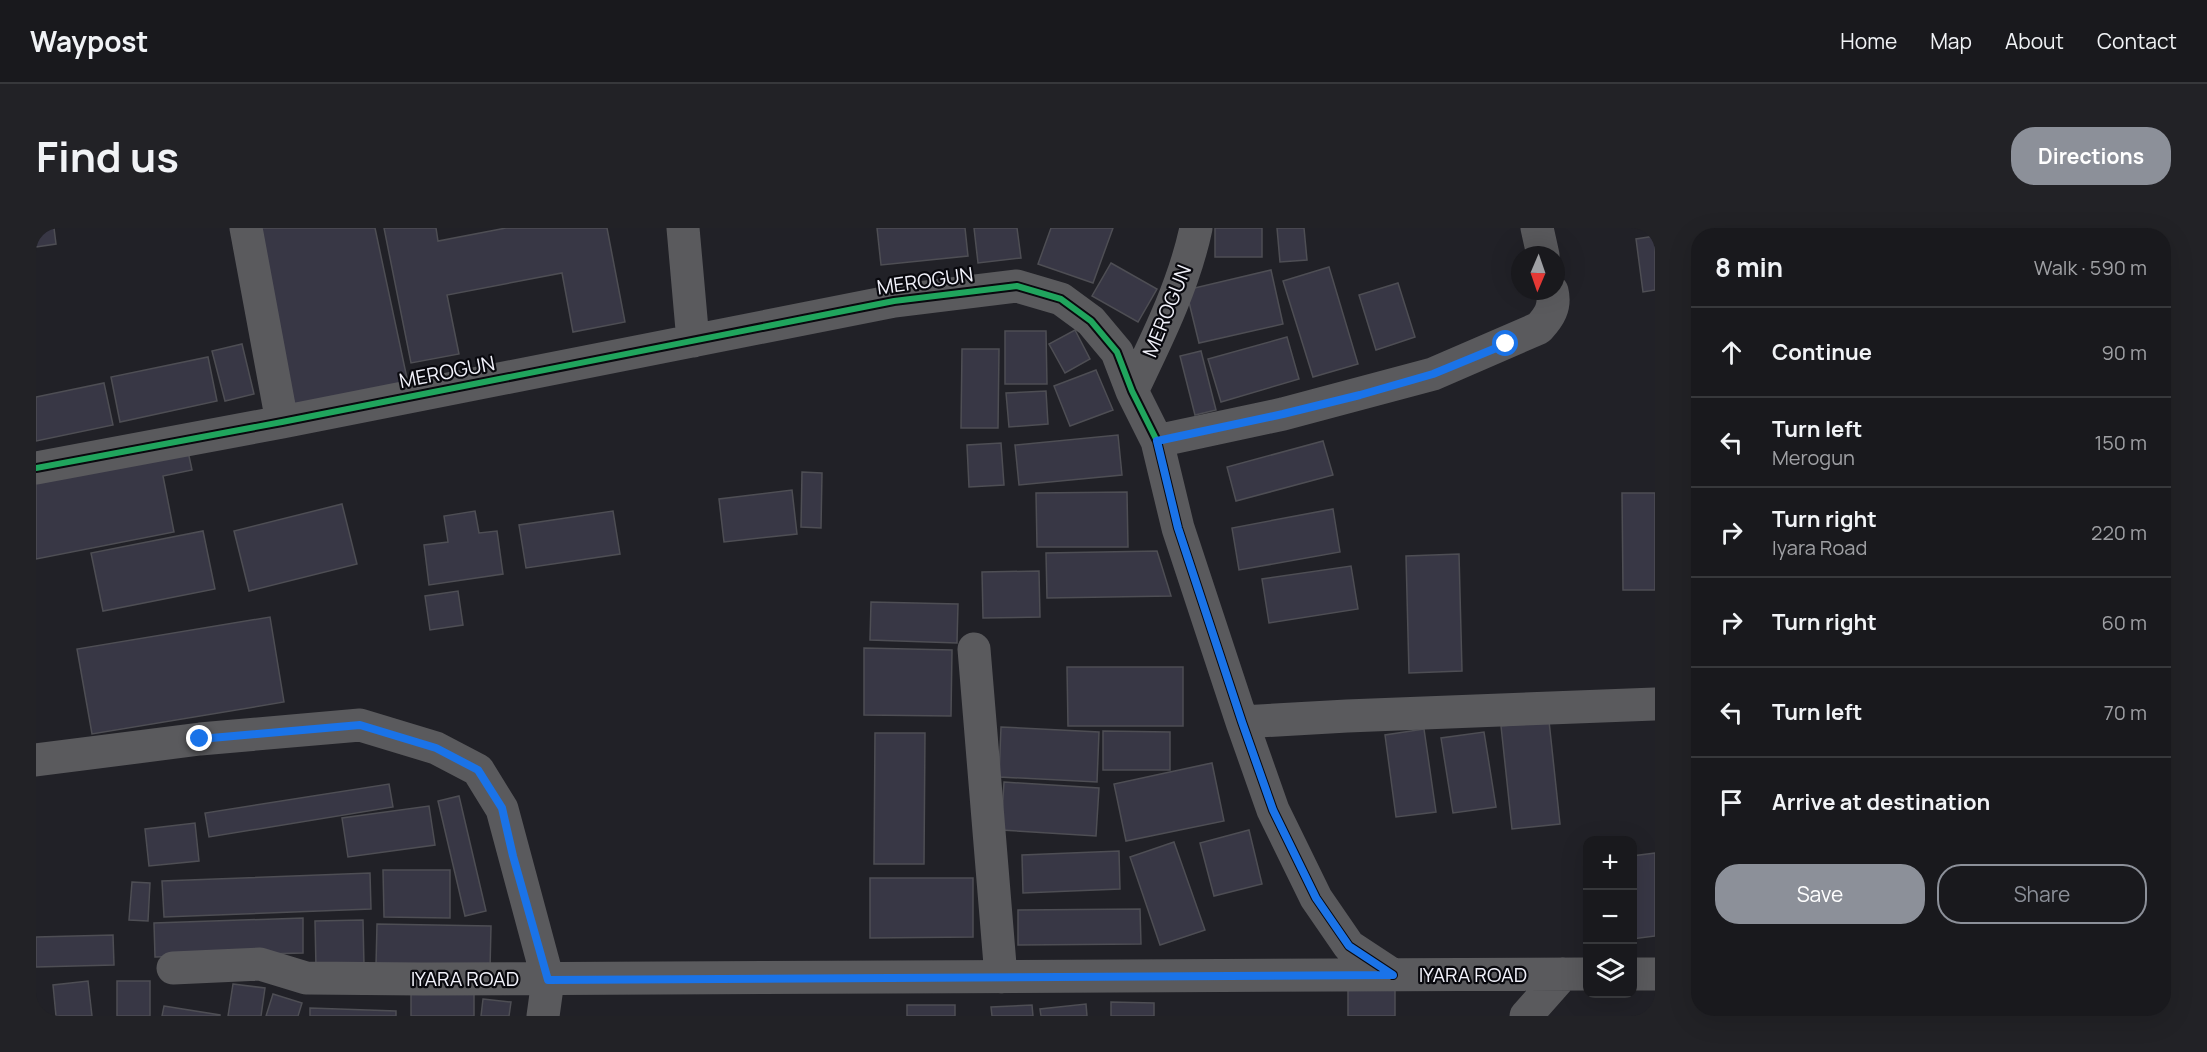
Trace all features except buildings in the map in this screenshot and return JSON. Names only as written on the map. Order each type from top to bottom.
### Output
[{"type":"street","points":[[246,228],[282,422]]},
{"type":"street","points":[[683,228],[693,341]]},
{"type":"street","name":"MEROGUN","points":[[1132,391],[1163,327],[1191,252],[1196,228]]},
{"type":"street","points":[[1537,228],[1541,246]]},
{"type":"street","name":"MEROGUN","points":[[36,468],[282,422],[894,301],[1017,286],[1061,299],[1091,321],[1117,352],[1132,391],[1157,441],[1178,528],[1242,722],[1273,810],[1316,898],[1349,946],[1393,975]]},
{"type":"street","points":[[1157,441],[1283,414],[1433,374],[1539,328],[1552,315],[1554,300]]},
{"type":"street","points":[[974,649],[1001,976]]},
{"type":"street","points":[[1242,722],[1655,704]]},
{"type":"street","points":[[36,760],[200,739],[360,725],[436,748],[478,770],[502,808],[548,980],[543,1016]]},
{"type":"street","name":"IYARA ROAD","points":[[173,968],[260,964],[306,978],[548,980],[1575,974]]},
{"type":"street","points":[[1526,1016],[1575,974]]},
{"type":"street","points":[[1637,974],[1655,974]]},
{"type":"cycle path","points":[[36,468],[282,422],[894,301],[1017,286],[1061,299],[1091,321],[1117,352],[1132,391],[1157,441],[1178,528],[1242,722],[1273,810],[1316,898],[1349,946],[1393,975]]},
{"type":"route","points":[[200,739],[360,725],[436,748],[478,770],[502,808],[548,980],[1393,975],[1349,946],[1316,898],[1273,810],[1178,528],[1157,441],[1360,395],[1433,374],[1506,344]]}]
